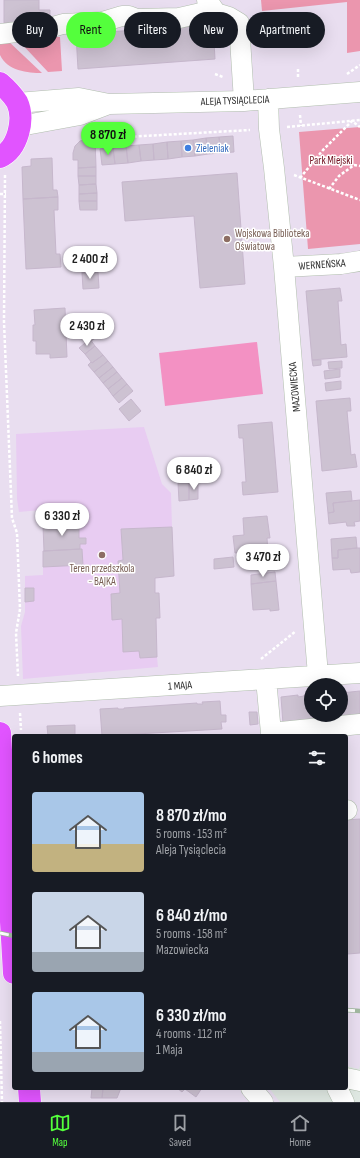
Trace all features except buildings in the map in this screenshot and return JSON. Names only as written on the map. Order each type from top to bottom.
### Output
[{"type":"main road","points":[[0,83],[10,91],[17,103],[20,114],[20,126],[15,143],[3,156],[0,157]]},
{"type":"main road","points":[[10,734],[10,835],[4,869],[12,952]]},
{"type":"main road","points":[[19,1090],[19,1102]]},
{"type":"main road","points":[[29,1090],[30,1102]]},
{"type":"street","points":[[0,34],[49,28],[63,24],[102,22],[122,16],[137,19],[179,18],[210,5],[216,13],[229,17],[239,23],[244,100]]},
{"type":"street","name":"ALEJA TYSIĄCLECIA","points":[[17,103],[79,98],[109,104],[244,100],[360,92]]},
{"type":"street","name":"MAZOWIECKA","points":[[268,99],[269,129],[284,267],[318,675]]},
{"type":"street","name":"ALEJA TYSIĄCLECIA","points":[[20,126],[80,115],[109,104]]},
{"type":"street","name":"WERNEŃSKA","points":[[284,267],[341,264],[360,261]]},
{"type":"street","name":"1 MAJA","points":[[10,695],[360,673]]},
{"type":"street","points":[[266,679],[271,733],[360,724]]},
{"type":"street","points":[[348,1078],[360,1081]]},
{"type":"street","points":[[253,1090],[263,1102]]},
{"type":"street","points":[[337,1090],[344,1102]]},
{"type":"path","points":[[88,133],[126,137],[269,129],[360,120]]},
{"type":"path","points":[[352,121],[360,127]]},
{"type":"path","points":[[300,178],[322,150],[352,121]]},
{"type":"path","points":[[328,189],[339,176],[354,165],[360,166]]},
{"type":"path","points":[[290,174],[360,200]]},
{"type":"path","points":[[0,194],[6,194],[4,322],[12,518],[17,533],[20,602],[10,695],[10,734]]},
{"type":"path","points":[[261,660],[301,627]]},
{"type":"path","points":[[0,1021],[0,1076],[2,1102]]},
{"type":"shaded area","points":[[257,342],[263,394],[165,406],[159,353]]},
{"type":"shaded area","name":"Teren przedszkola - BAJKA","points":[[144,427],[162,484],[171,493],[172,527],[121,529],[123,560],[118,561],[120,593],[111,594],[112,619],[122,619],[123,651],[139,651],[140,658],[157,657],[158,667],[23,679],[21,626],[25,612],[25,602],[34,600],[34,588],[25,588],[25,576],[43,575],[43,567],[83,565],[82,549],[80,549],[80,544],[86,544],[86,538],[79,538],[79,525],[66,525],[65,519],[58,519],[58,526],[43,526],[43,516],[40,516],[40,510],[19,512],[17,499],[16,434]]},
{"type":"shaded area","points":[[360,1065],[360,1102],[280,1102],[271,1090],[348,1090],[348,1066],[359,1069]]},
{"type":"green space","points":[[261,0],[360,0],[360,51],[347,53],[347,2],[262,11]]},
{"type":"green space","points":[[58,37],[60,37],[62,71],[48,72],[26,48],[58,48]]},
{"type":"green space","points":[[0,39],[6,39],[12,45],[12,48],[16,48],[42,73],[24,72],[13,68],[3,60],[0,55]]},
{"type":"green space","name":"Park Miejski","points":[[360,127],[360,244],[308,249],[299,132]]},
{"type":"railway","points":[[0,933],[12,936]]},
{"type":"railway","points":[[348,1010],[360,1011]]},
{"type":"place","name":"Zieleniak","points":[[188,148]]},
{"type":"place","name":"Wojskowa Biblioteka Oświatowa","points":[[227,239]]},
{"type":"place","name":"Teren przedszkola - BAJKA","points":[[102,555]]}]
